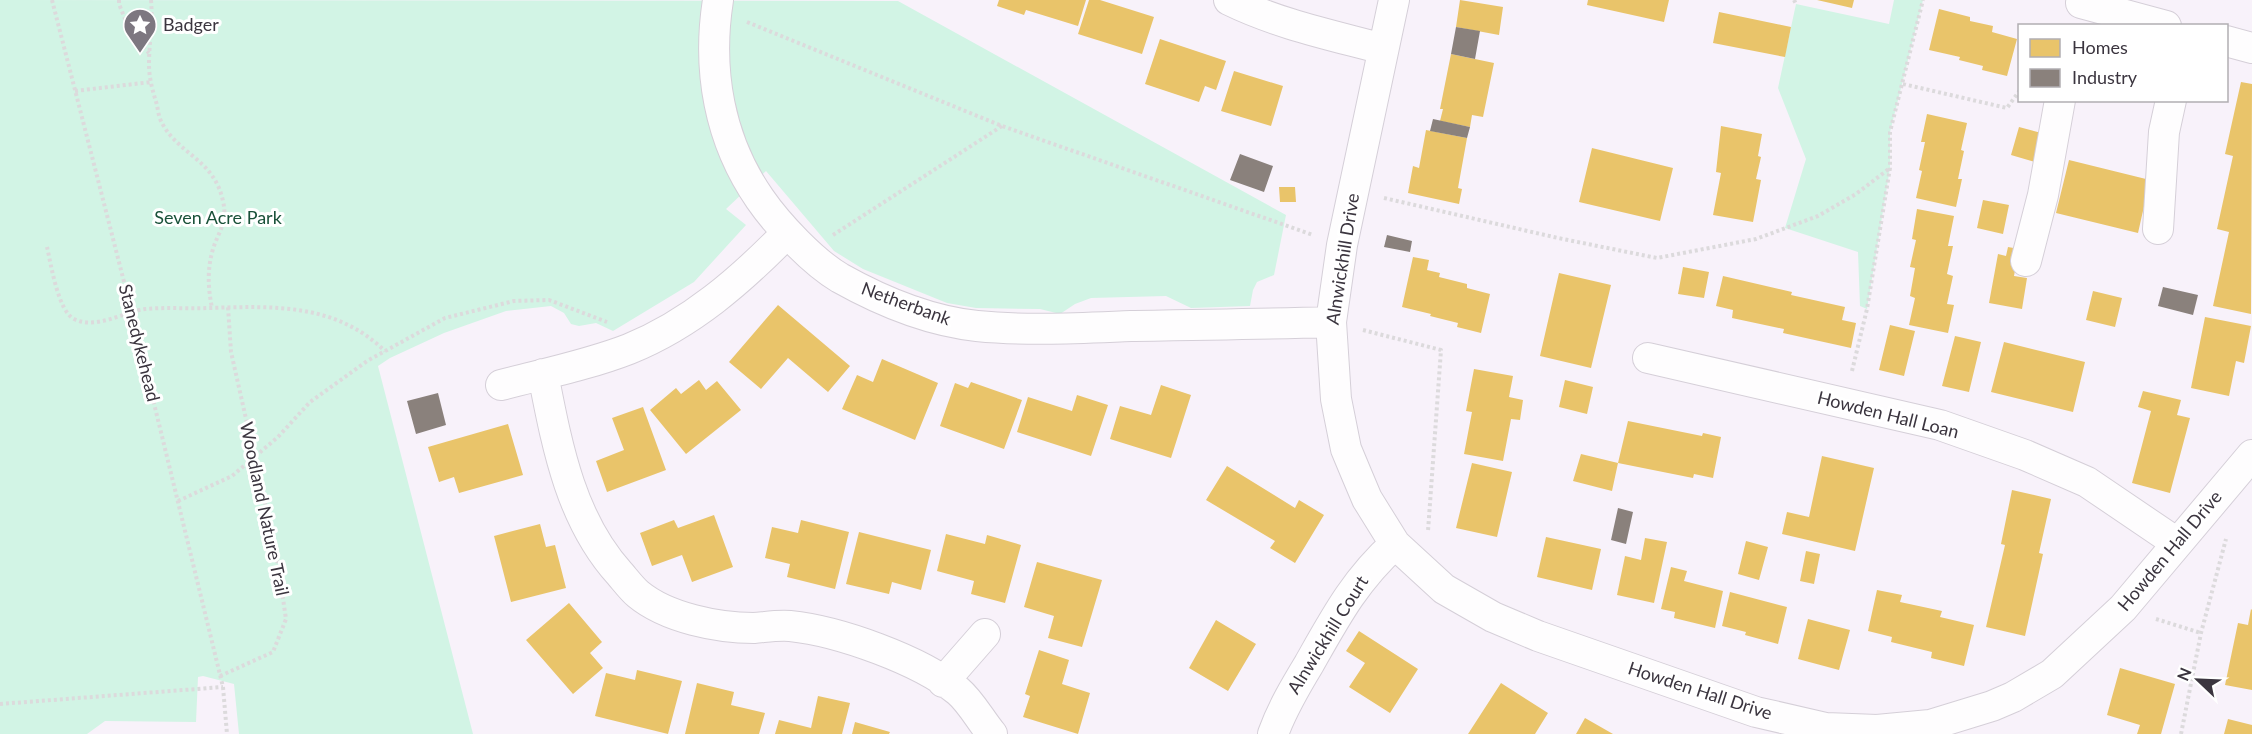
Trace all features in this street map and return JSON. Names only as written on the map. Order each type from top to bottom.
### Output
[{"type":"street","points":[[1229,0],[1268,17],[1383,49]]},
{"type":"street","name":"Alnwickhill Drive","points":[[1394,0],[1342,245],[1330,322],[1336,399],[1346,449],[1367,499],[1395,544]]},
{"type":"street","name":"Netherbank","points":[[717,5],[713,46],[716,91],[726,134],[753,188],[797,242],[839,277],[893,302],[938,319],[975,326],[1043,328],[1330,322]]},
{"type":"street","points":[[2080,9],[2156,24]]},
{"type":"street","points":[[2228,42],[2252,48]]},
{"type":"street","points":[[2026,261],[2043,195],[2060,102]]},
{"type":"street","points":[[2158,229],[2164,132],[2171,102]]},
{"type":"street","points":[[501,385],[629,349],[688,319],[738,280],[797,242]]},
{"type":"street","name":"Howden Hall Loan","points":[[1648,358],[1940,425],[2025,455],[2087,483],[2177,543]]},
{"type":"street","points":[[543,374],[563,466],[579,511],[604,556],[638,594],[676,616],[752,628],[789,626],[821,631],[892,654],[959,692],[992,734]]},
{"type":"street","name":"Howden Hall Drive","points":[[1395,544],[1444,589],[1493,617],[1538,636],[1756,712],[1825,731],[1877,730],[1930,725],[2013,698],[2052,674],[2123,608],[2252,455]]},
{"type":"street","name":"Alnwickhill Court","points":[[1273,734],[1280,714],[1336,616],[1358,582],[1395,544]]},
{"type":"street","points":[[943,682],[985,634]]},
{"type":"path","name":"Stanedykehead","points":[[52,0],[132,313],[223,687],[227,734]]},
{"type":"path","points":[[119,0],[132,36],[149,53]]},
{"type":"path","points":[[151,0],[149,53],[151,82],[161,122],[170,134],[207,167],[217,180],[223,201],[226,220],[213,249],[207,282],[212,308]]},
{"type":"path","points":[[1844,404],[1867,309],[1890,168],[1890,132],[1923,0]]},
{"type":"path","points":[[717,5],[1002,126],[1342,245]]},
{"type":"path","points":[[75,91],[151,82]]},
{"type":"path","points":[[1902,84],[2007,108],[2018,92]]},
{"type":"path","points":[[797,242],[1002,126]]},
{"type":"path","points":[[1353,191],[1657,258],[1756,239],[1818,216],[1856,194],[1890,168]]},
{"type":"path","points":[[47,247],[64,310],[73,318],[100,321],[144,309],[287,308],[315,312],[339,320],[372,339],[385,351]]},
{"type":"path","points":[[178,501],[232,476],[278,437],[310,402],[368,361],[445,318],[514,301],[549,300],[617,326],[629,349]]},
{"type":"path","name":"Woodland Nature Trail","points":[[220,676],[273,652],[286,619],[276,552],[231,352],[228,307]]},
{"type":"path","points":[[1330,322],[1442,350],[1425,573]]},
{"type":"path","points":[[2181,734],[2201,633],[2226,537]]},
{"type":"path","points":[[2123,608],[2201,633]]},
{"type":"path","points":[[0,704],[223,687]]},
{"type":"green space","name":"Seven Acre Park","points":[[0,0],[898,1],[1286,215],[1274,275],[1257,282],[1250,306],[1191,308],[1166,296],[1091,298],[1075,304],[1060,314],[1040,309],[976,308],[947,303],[863,269],[834,251],[766,171],[726,209],[746,225],[694,282],[613,331],[596,323],[579,326],[571,324],[564,313],[551,306],[506,311],[444,333],[378,366],[473,734],[239,734],[234,684],[203,676],[198,677],[196,722],[105,721],[87,734],[0,734]]},
{"type":"green space","points":[[1894,0],[1923,0],[1890,132],[1890,168],[1867,309],[1860,306],[1858,252],[1785,228],[1806,159],[1778,88],[1796,4],[1889,24]]},
{"type":"building: Homes","points":[[999,0],[1086,0],[1078,26],[1026,10],[1024,15],[997,6]]},
{"type":"building: Homes","points":[[1089,0],[1100,0],[1154,17],[1142,54],[1078,34]]},
{"type":"building: Homes","points":[[1460,0],[1503,7],[1499,35],[1456,27]]},
{"type":"building: Homes","points":[[1588,0],[1669,0],[1664,22],[1587,5]]},
{"type":"building: Homes","points":[[1817,0],[1854,0],[1852,8]]},
{"type":"building: Homes","points":[[1939,9],[1970,17],[1970,21],[1993,26],[1992,32],[2017,39],[2007,76],[1982,70],[1983,66],[1959,60],[1960,57],[1929,50]]},
{"type":"building: Homes","points":[[1719,12],[1791,27],[1785,57],[1713,43]]},
{"type":"building: Homes","points":[[1160,39],[1226,61],[1216,90],[1205,86],[1199,102],[1145,84]]},
{"type":"building: Homes","points":[[1451,54],[1494,63],[1483,117],[1472,115],[1470,127],[1440,121],[1443,109],[1440,109]]},
{"type":"building: Homes","points":[[1234,71],[1283,86],[1271,126],[1221,111]]},
{"type":"building: Homes","points":[[2241,82],[2252,84],[2251,314],[2213,306],[2229,232],[2217,229],[2233,156],[2225,154]]},
{"type":"building: Homes","points":[[1927,114],[1967,123],[1961,150],[1964,151],[1958,179],[1962,179],[1956,207],[1916,198],[1922,171],[1919,170],[1925,142],[1921,142]]},
{"type":"building: Homes","points":[[1721,126],[1762,134],[1758,156],[1761,157],[1756,179],[1761,180],[1753,222],[1713,215],[1721,173],[1716,172]]},
{"type":"building: Homes","points":[[2019,127],[2045,134],[2038,163],[2011,155]]},
{"type":"building: Homes","points":[[1426,130],[1467,138],[1458,188],[1462,189],[1459,204],[1408,193],[1413,166],[1419,168]]},
{"type":"building: Homes","points":[[1592,148],[1673,168],[1660,221],[1579,202]]},
{"type":"building: Homes","points":[[2069,160],[2150,180],[2138,233],[2056,213]]},
{"type":"building: Homes","points":[[1279,187],[1295,187],[1296,202],[1280,202]]},
{"type":"building: Homes","points":[[1983,200],[2009,205],[2003,234],[1977,228]]},
{"type":"building: Homes","points":[[1917,209],[1954,216],[1948,246],[1953,246],[1947,274],[1953,276],[1947,304],[1954,305],[1948,333],[1909,325],[1915,298],[1910,296],[1915,268],[1910,267],[1916,240],[1912,239]]},
{"type":"building: Homes","points":[[2008,247],[2019,249],[2014,276],[2027,278],[2022,309],[1989,303],[1998,254],[2006,256]]},
{"type":"building: Homes","points":[[1413,257],[1429,260],[1427,270],[1440,273],[1439,277],[1467,284],[1467,288],[1490,294],[1481,333],[1457,327],[1458,323],[1430,316],[1431,314],[1402,307]]},
{"type":"building: Homes","points":[[1683,267],[1709,272],[1704,298],[1678,294]]},
{"type":"building: Homes","points":[[1559,273],[1611,285],[1591,368],[1540,356]]},
{"type":"building: Homes","points":[[1723,276],[1845,307],[1842,320],[1856,323],[1851,348],[1783,333],[1784,329],[1732,318],[1733,310],[1716,306]]},
{"type":"building: Homes","points":[[2093,291],[2122,298],[2115,327],[2086,320]]},
{"type":"building: Homes","points":[[778,305],[850,366],[828,392],[788,358],[761,389],[729,362]]},
{"type":"building: Homes","points":[[2205,317],[2251,326],[2244,363],[2236,361],[2229,396],[2191,388]]},
{"type":"building: Homes","points":[[1890,325],[1915,331],[1904,376],[1879,370]]},
{"type":"building: Homes","points":[[1955,336],[1981,342],[1969,392],[1942,386]]},
{"type":"building: Homes","points":[[2004,342],[2085,362],[2073,412],[1991,392]]},
{"type":"building: Homes","points":[[882,359],[938,383],[915,440],[842,409],[857,375],[873,382]]},
{"type":"building: Homes","points":[[1474,369],[1513,376],[1509,397],[1523,400],[1520,420],[1511,419],[1503,461],[1464,454],[1472,412],[1466,411]]},
{"type":"building: Homes","points":[[699,380],[706,390],[717,381],[741,410],[686,454],[650,410],[676,388],[681,394]]},
{"type":"building: Homes","points":[[1565,380],[1593,387],[1587,414],[1559,407]]},
{"type":"building: Homes","points":[[971,382],[1022,400],[1004,449],[940,426],[955,383],[968,388]]},
{"type":"building: Homes","points":[[1161,385],[1191,395],[1171,458],[1110,439],[1120,406],[1151,415]]},
{"type":"building: Homes","points":[[2143,391],[2181,400],[2177,415],[2190,418],[2170,493],[2132,483],[2151,411],[2138,407]]},
{"type":"building: Homes","points":[[1077,395],[1108,405],[1091,456],[1017,432],[1028,397],[1072,411]]},
{"type":"building: Homes","points":[[643,407],[666,470],[607,492],[596,461],[624,450],[612,418]]},
{"type":"building: Homes","points":[[1628,421],[1702,436],[1703,433],[1721,437],[1713,478],[1694,474],[1693,478],[1618,463]]},
{"type":"building: Homes","points":[[508,424],[523,475],[459,493],[454,477],[439,482],[428,447]]},
{"type":"building: Homes","points":[[1581,454],[1618,463],[1612,491],[1573,481]]},
{"type":"building: Homes","points":[[1822,456],[1874,468],[1855,551],[1782,534],[1787,512],[1809,517]]},
{"type":"building: Homes","points":[[1472,463],[1512,472],[1497,537],[1456,528]]},
{"type":"building: Homes","points":[[1227,466],[1295,508],[1299,500],[1324,515],[1295,563],[1270,548],[1275,541],[1206,500]]},
{"type":"building: Homes","points":[[2012,490],[2051,499],[2039,553],[2043,554],[2025,636],[1986,627],[2005,545],[2001,544]]},
{"type":"building: Homes","points":[[714,515],[733,567],[692,582],[682,555],[652,566],[640,533],[674,520],[678,528]]},
{"type":"building: Homes","points":[[801,520],[849,532],[835,589],[787,577],[790,564],[765,558],[772,527],[798,533]]},
{"type":"building: Homes","points":[[540,524],[546,547],[555,545],[566,588],[511,602],[494,536]]},
{"type":"building: Homes","points":[[859,532],[931,550],[921,590],[892,582],[889,594],[846,584]]},
{"type":"building: Homes","points":[[946,534],[985,544],[987,535],[1021,545],[1005,603],[971,594],[974,581],[937,571]]},
{"type":"building: Homes","points":[[1546,537],[1601,549],[1592,590],[1537,577]]},
{"type":"building: Homes","points":[[1645,538],[1667,542],[1654,603],[1617,595],[1625,556],[1641,560]]},
{"type":"building: Homes","points":[[1746,541],[1768,547],[1759,580],[1738,574]]},
{"type":"building: Homes","points":[[1806,551],[1820,554],[1814,584],[1800,581]]},
{"type":"building: Homes","points":[[1037,562],[1102,580],[1082,647],[1048,638],[1054,616],[1024,607]]},
{"type":"building: Homes","points":[[1671,567],[1687,571],[1684,581],[1723,591],[1715,628],[1674,618],[1675,612],[1661,609]]},
{"type":"building: Homes","points":[[1877,590],[1902,595],[1900,602],[1942,611],[1940,617],[1974,625],[1964,666],[1931,658],[1932,652],[1891,642],[1892,637],[1868,631]]},
{"type":"building: Homes","points":[[1730,592],[1787,607],[1778,644],[1722,626]]},
{"type":"building: Homes","points":[[569,603],[602,642],[590,653],[603,668],[573,694],[526,640]]},
{"type":"building: Homes","points":[[2251,609],[2252,690],[2225,685],[2238,623],[2248,625]]},
{"type":"building: Homes","points":[[1808,619],[1850,630],[1839,670],[1798,659]]},
{"type":"building: Homes","points":[[1216,620],[1256,644],[1228,691],[1189,668]]},
{"type":"building: Homes","points":[[1359,631],[1418,669],[1390,713],[1349,687],[1365,663],[1346,651]]},
{"type":"building: Homes","points":[[1039,650],[1069,660],[1062,684],[1090,693],[1078,734],[1023,717],[1030,696],[1025,694]]},
{"type":"building: Homes","points":[[2120,668],[2175,684],[2161,734],[2137,734],[2140,725],[2107,715]]},
{"type":"building: Homes","points":[[637,670],[682,681],[668,734],[595,716],[606,673],[635,680]]},
{"type":"building: Homes","points":[[697,683],[734,692],[731,705],[765,713],[759,734],[685,734]]},
{"type":"building: Homes","points":[[1501,683],[1548,713],[1535,734],[1468,734]]},
{"type":"building: Homes","points":[[818,696],[850,703],[842,734],[775,734],[779,720],[811,728]]},
{"type":"building: Homes","points":[[1585,718],[1613,734],[1576,734]]},
{"type":"building: Homes","points":[[2228,719],[2252,725],[2252,734],[2224,734]]},
{"type":"building: Homes","points":[[855,722],[890,732],[889,734],[852,734]]},
{"type":"building: Industry","points":[[1456,27],[1480,31],[1475,59],[1451,54]]},
{"type":"building: Industry","points":[[1433,119],[1470,127],[1467,138],[1430,131]]},
{"type":"building: Industry","points":[[1240,154],[1273,166],[1264,192],[1230,180]]},
{"type":"building: Industry","points":[[1387,235],[1412,241],[1410,252],[1384,247]]},
{"type":"building: Industry","points":[[2163,287],[2198,295],[2193,315],[2158,306]]},
{"type":"building: Industry","points":[[438,393],[446,425],[416,434],[407,401]]},
{"type":"building: Industry","points":[[1618,508],[1633,512],[1626,544],[1611,540]]},
{"type":"place","name":"Badger","points":[[140,54]]}]
